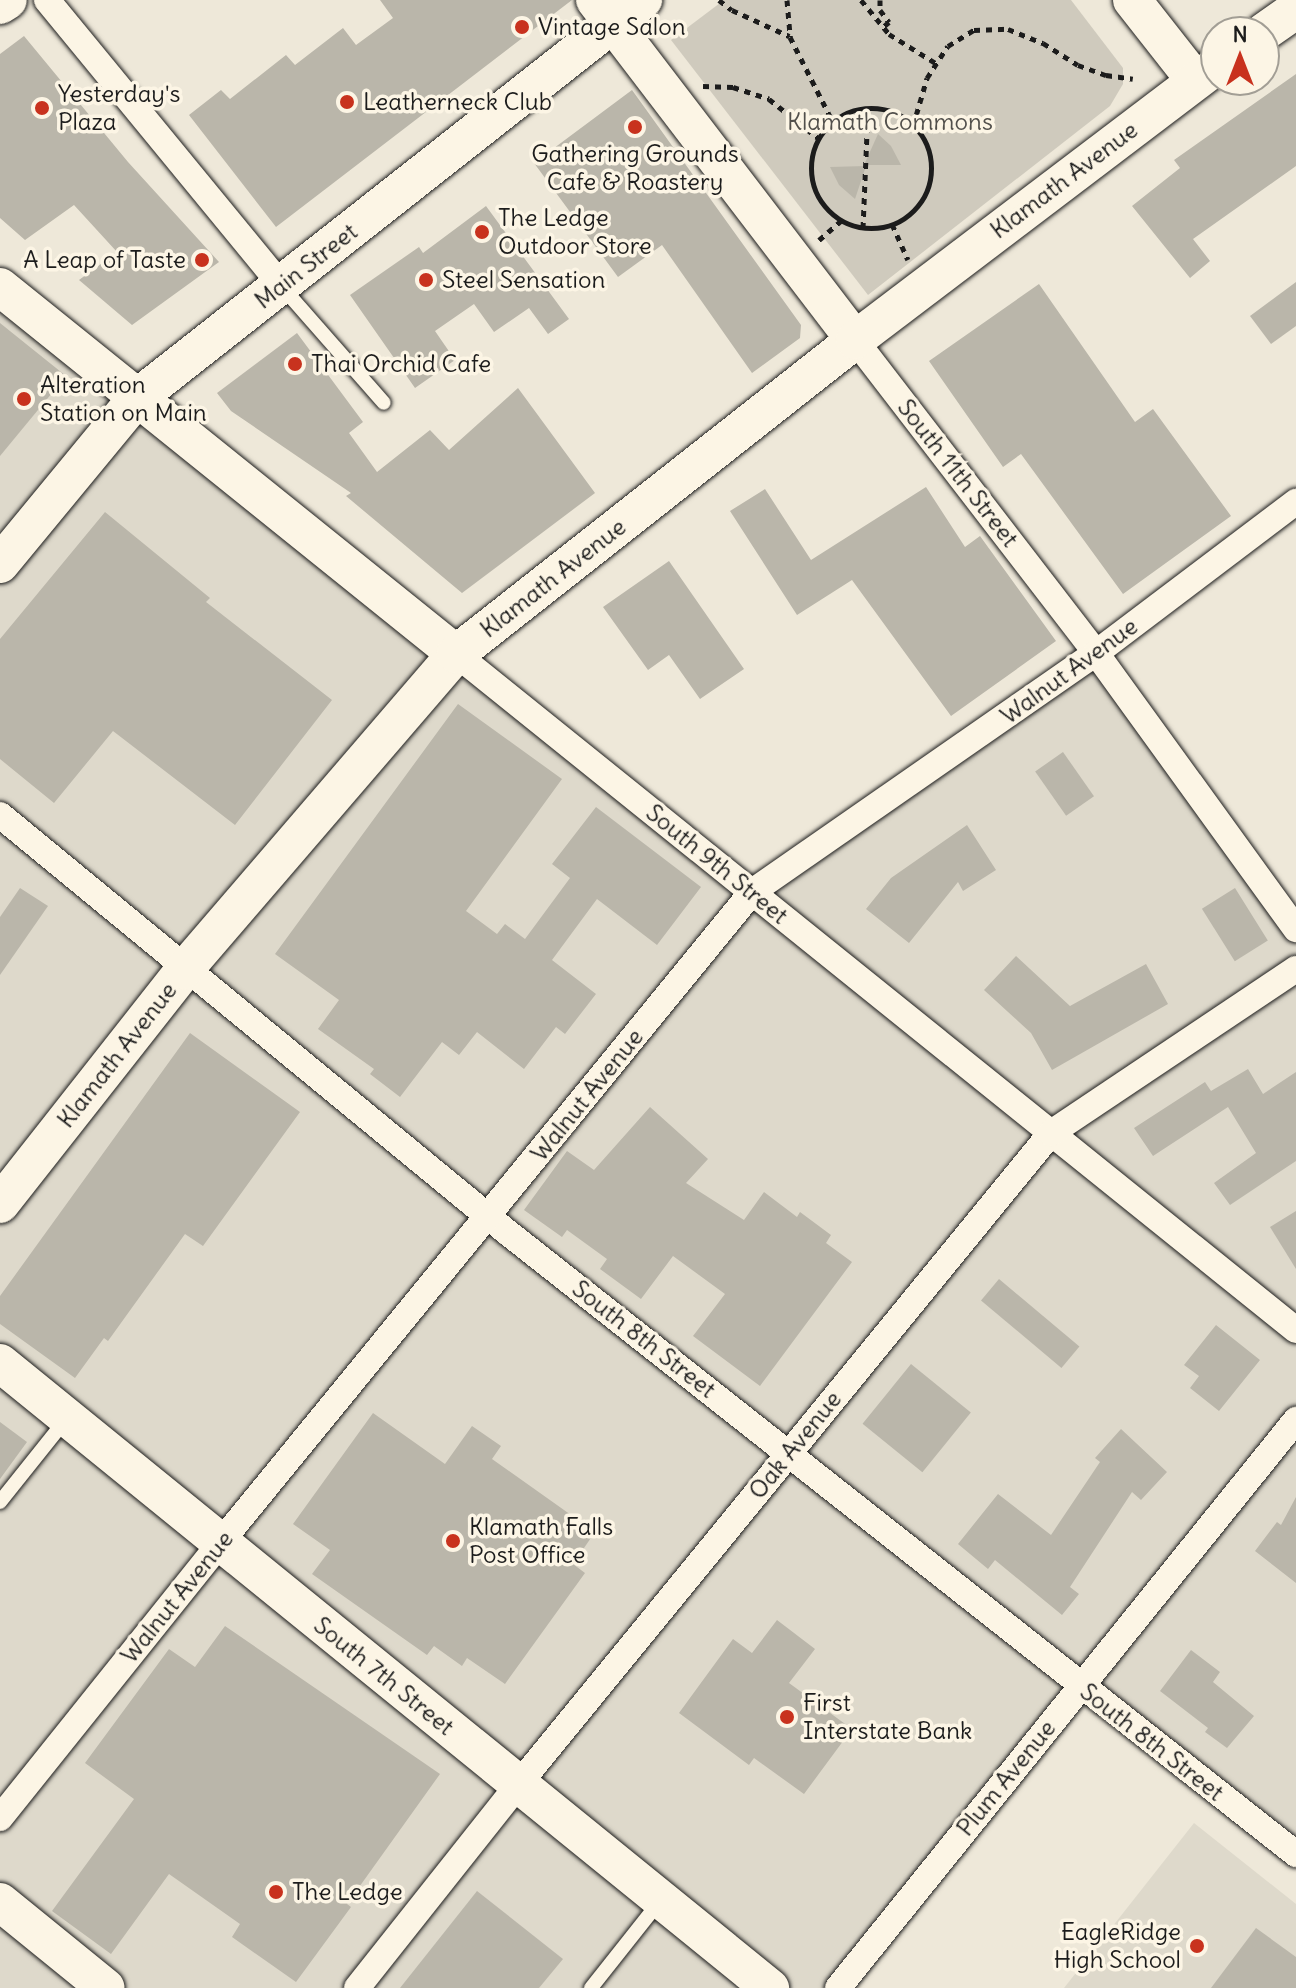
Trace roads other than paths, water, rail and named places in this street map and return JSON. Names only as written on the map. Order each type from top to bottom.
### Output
[{"type":"street","points":[[0,5],[8,0]]},
{"type":"street","points":[[47,0],[282,286]]},
{"type":"street","name":"Main Street","points":[[0,564],[137,398],[282,286],[604,11],[643,0]]},
{"type":"street","points":[[1132,0],[1200,67]]},
{"type":"street","name":"South 11th Street","points":[[604,11],[1096,653],[1296,929]]},
{"type":"street","name":"Klamath Avenue","points":[[0,1204],[184,970],[456,654],[855,340],[1200,78]]},
{"type":"street","name":"South 9th Street","points":[[0,287],[1296,1330]]},
{"type":"street","name":"Walnut Avenue","points":[[0,1818],[220,1543],[752,892],[1096,653],[1296,502]]},
{"type":"street","name":"South 8th Street","points":[[0,815],[184,970],[489,1217],[1079,1686],[1296,1854]]},
{"type":"street","name":"Oak Avenue","points":[[357,1988],[788,1452],[1051,1133],[1296,969]]},
{"type":"street","name":"South 7th Street","points":[[0,1363],[770,1988]]},
{"type":"street","name":"Plum Avenue","points":[[838,1988],[1296,1420]]},
{"type":"street","points":[[0,1902],[106,1988]]},
{"type":"lane","points":[[282,286],[384,403]]},
{"type":"lane","points":[[0,1502],[67,1418]]},
{"type":"lane","points":[[591,1988],[661,1900]]},
{"type":"place","name":"Vintage Salon","points":[[522,27]]},
{"type":"place","name":"Leatherneck Club","points":[[347,102]]},
{"type":"place","name":"Yesterday's Plaza","points":[[42,108]]},
{"type":"place","name":"Gathering Grounds Cafe & Roastery","points":[[635,127]]},
{"type":"place","name":"The Ledge Outdoor Store","points":[[482,232]]},
{"type":"place","name":"A Leap of Taste","points":[[202,260]]},
{"type":"place","name":"Steel Sensation","points":[[426,280]]},
{"type":"place","name":"Thai Orchid Cafe","points":[[295,364]]},
{"type":"place","name":"Alteration Station on Main","points":[[24,399]]},
{"type":"place","name":"Klamath Falls Post Office","points":[[453,1541]]},
{"type":"place","name":"First Interstate Bank","points":[[787,1717]]},
{"type":"place","name":"The Ledge","points":[[276,1892]]},
{"type":"place","name":"EagleRidge High School","points":[[1197,1946]]},
{"type":"park label","name":"Klamath Commons","points":[[890,122]]}]
